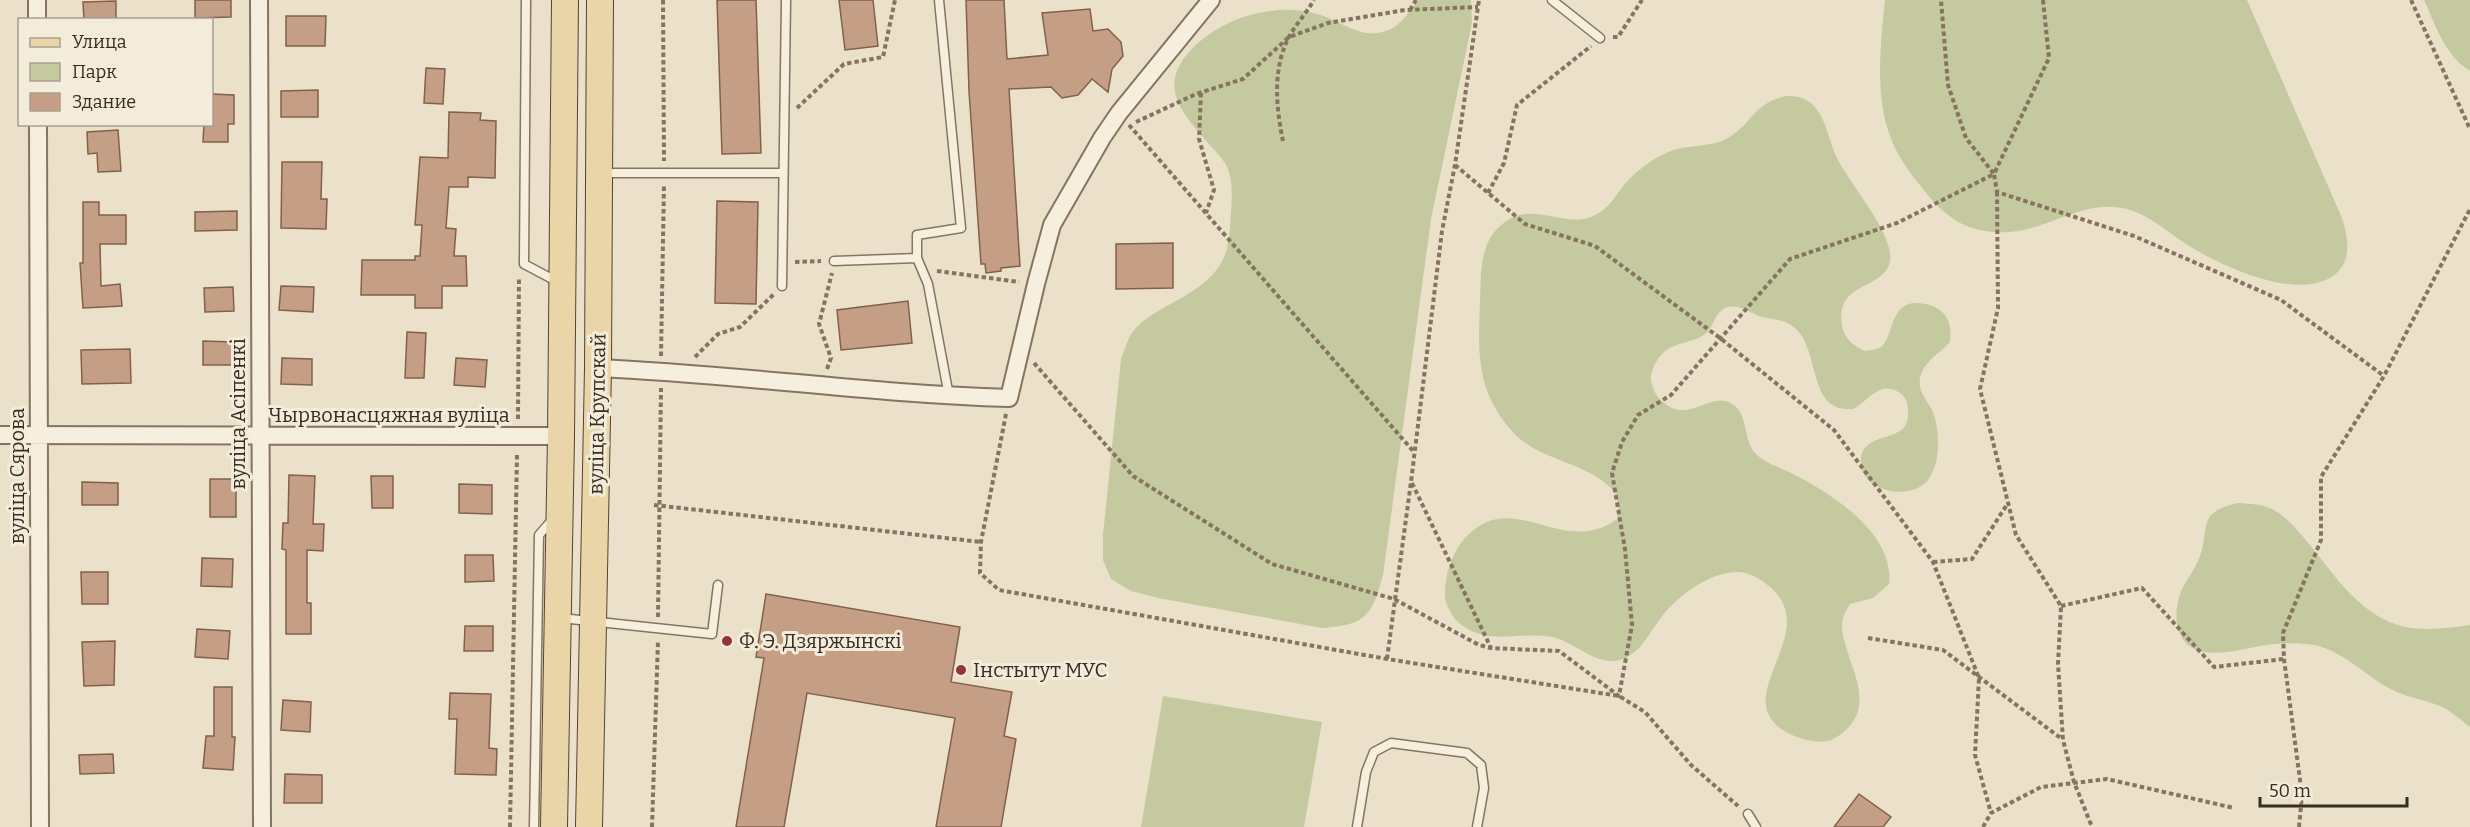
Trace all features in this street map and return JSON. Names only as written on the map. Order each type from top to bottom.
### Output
[{"type":"main road","name":"вуліца Крупскай","points":[[554,827],[560,512],[565,0]]},
{"type":"main road","name":"вуліца Крупскай","points":[[588,827],[598,368],[600,0]]},
{"type":"street","points":[[37,0],[37,18]]},
{"type":"street","name":"вуліца Асіпенкі","points":[[259,0],[262,827]]},
{"type":"street","points":[[598,368],[680,372],[949,396],[1009,398],[1052,225],[1101,138],[1124,119],[1211,0]]},
{"type":"street","name":"вуліца Сярова","points":[[38,126],[40,827]]},
{"type":"street","name":"Чырвонасцяжная вуліца","points":[[0,435],[561,436]]},
{"type":"lane","points":[[526,0],[524,264],[562,285]]},
{"type":"lane","points":[[782,286],[786,0]]},
{"type":"lane","points":[[939,0],[961,228],[916,235],[917,258],[928,284],[949,396]]},
{"type":"lane","points":[[1552,0],[1600,38]]},
{"type":"lane","points":[[598,173],[782,173]]},
{"type":"lane","points":[[834,261],[917,258]]},
{"type":"lane","points":[[534,827],[539,535],[560,512]]},
{"type":"lane","points":[[557,618],[712,634],[718,585]]},
{"type":"lane","points":[[1357,827],[1366,772],[1374,752],[1391,743],[1467,753],[1481,765],[1484,788],[1477,827]]},
{"type":"lane","points":[[1748,814],[1756,827]]},
{"type":"path","points":[[652,827],[660,506],[664,173],[663,0]]},
{"type":"path","points":[[783,121],[844,64],[883,57],[896,0]]},
{"type":"path","points":[[1314,0],[1289,37],[1244,79],[1124,119],[1414,452]]},
{"type":"path","points":[[1409,10],[1416,0]]},
{"type":"path","points":[[1387,659],[1442,231],[1455,165],[1479,0]]},
{"type":"path","points":[[1488,193],[1504,163],[1517,105],[1600,38],[1618,37],[1642,0]]},
{"type":"path","points":[[1941,0],[1948,85],[1966,138],[1994,174],[1997,192],[1998,308],[1980,389],[2016,535],[2061,606],[2058,664],[2063,740],[2074,782],[2092,827]]},
{"type":"path","points":[[1619,696],[1632,625],[1625,549],[1612,473],[1622,442],[1638,415],[1671,395],[1790,259],[1897,223],[1994,174],[2049,58],[2043,0]]},
{"type":"path","points":[[2411,0],[2470,129]]},
{"type":"path","points":[[1289,37],[1328,23],[1409,10],[1478,7]]},
{"type":"path","points":[[1283,141],[1276,111],[1280,62],[1289,37]]},
{"type":"path","points":[[1201,93],[1199,139],[1214,190],[1206,213]]},
{"type":"path","points":[[1455,165],[1526,224],[1596,246],[1720,338],[1834,430],[1933,562],[1979,678],[1975,755],[1991,813]]},
{"type":"path","points":[[1997,192],[2134,236],[2282,300],[2384,376]]},
{"type":"path","points":[[2299,827],[2302,795],[2284,659],[2283,633],[2321,540],[2321,477],[2384,376],[2470,209]]},
{"type":"path","points":[[783,262],[834,261],[819,324],[831,357],[822,385]]},
{"type":"path","points":[[922,269],[1036,284]]},
{"type":"path","points":[[510,827],[519,272]]},
{"type":"path","points":[[680,372],[718,334],[740,327],[782,286]]},
{"type":"path","points":[[1021,347],[1133,476],[1272,564],[1394,600],[1479,645],[1491,648],[1559,651],[1619,696],[1645,712],[1691,765],[1748,814]]},
{"type":"path","points":[[1009,398],[981,542],[980,573],[999,590],[1387,659],[1619,696]]},
{"type":"path","points":[[1411,482],[1491,648]]},
{"type":"path","points":[[1933,562],[1972,559],[2008,503]]},
{"type":"path","points":[[654,505],[981,542]]},
{"type":"path","points":[[2061,606],[2142,588],[2214,667],[2284,659]]},
{"type":"path","points":[[1868,638],[1943,650],[2063,740]]},
{"type":"path","points":[[1983,827],[1991,813],[2041,787],[2107,779],[2234,808]]},
{"type":"green space","points":[[1418,0],[1471,0],[1472,23],[1431,219],[1383,575],[1375,600],[1365,616],[1358,621],[1337,627],[1322,628],[1131,591],[1111,579],[1103,560],[1103,535],[1121,359],[1129,338],[1138,326],[1150,316],[1193,291],[1218,268],[1226,252],[1230,232],[1232,195],[1229,172],[1223,160],[1196,129],[1180,105],[1175,93],[1174,81],[1178,69],[1199,42],[1212,32],[1243,17],[1276,10],[1294,10],[1326,17],[1362,32],[1378,33],[1396,26]]},
{"type":"green space","points":[[1885,0],[2247,0],[2342,218],[2347,241],[2344,264],[2333,276],[2318,283],[2300,285],[2260,278],[2221,263],[2189,246],[2140,214],[2122,208],[2093,208],[2037,226],[2008,232],[1982,230],[1960,222],[1940,209],[1932,200],[1909,171],[1889,135],[1881,97],[1880,78]]},
{"type":"green space","points":[[2424,0],[2470,0],[2470,71],[2461,65],[2448,49]]},
{"type":"green space","points":[[1785,96],[1804,99],[1818,111],[1836,156],[1878,223],[1890,250],[1890,261],[1886,270],[1853,293],[1846,301],[1842,311],[1842,325],[1847,338],[1865,351],[1879,348],[1887,339],[1899,310],[1905,305],[1914,303],[1931,305],[1941,311],[1947,318],[1950,331],[1950,342],[1927,364],[1920,378],[1920,388],[1932,410],[1937,426],[1938,453],[1934,470],[1923,485],[1901,492],[1878,487],[1869,480],[1863,471],[1861,460],[1864,450],[1870,444],[1903,429],[1907,421],[1908,407],[1905,398],[1892,389],[1885,389],[1875,393],[1853,409],[1838,408],[1828,402],[1821,392],[1804,339],[1788,323],[1762,317],[1737,307],[1728,307],[1720,312],[1705,334],[1668,349],[1659,357],[1653,369],[1652,384],[1658,397],[1678,410],[1688,410],[1714,401],[1732,404],[1741,414],[1749,442],[1757,455],[1766,462],[1812,484],[1844,506],[1860,519],[1882,549],[1888,566],[1889,584],[1873,598],[1850,604],[1845,612],[1842,627],[1859,692],[1859,705],[1847,729],[1831,740],[1822,742],[1792,735],[1772,721],[1766,704],[1768,686],[1783,645],[1787,625],[1784,605],[1769,586],[1758,578],[1738,572],[1706,580],[1687,592],[1670,607],[1634,652],[1619,660],[1610,661],[1591,656],[1556,638],[1480,634],[1457,621],[1445,599],[1447,575],[1455,552],[1470,533],[1487,522],[1505,518],[1578,532],[1597,529],[1617,519],[1618,515],[1617,499],[1612,489],[1588,472],[1547,455],[1522,440],[1511,430],[1491,400],[1482,370],[1479,338],[1482,263],[1491,237],[1510,219],[1524,214],[1577,220],[1590,217],[1606,208],[1632,176],[1654,159],[1674,150],[1724,140],[1739,130],[1759,109]]},
{"type":"green space","points":[[2238,503],[2266,507],[2284,517],[2351,595],[2376,615],[2406,627],[2422,629],[2470,625],[2470,727],[2440,706],[2386,687],[2337,653],[2326,648],[2287,643],[2214,653],[2193,648],[2185,641],[2177,626],[2176,614],[2183,587],[2201,552],[2206,525],[2214,512]]},
{"type":"green space","points":[[1163,696],[1322,722],[1304,827],[1141,827]]},
{"type":"building","points":[[195,0],[231,0],[231,17],[195,18]]},
{"type":"building","points":[[717,0],[756,0],[761,153],[722,154]]},
{"type":"building","points":[[839,0],[873,0],[878,46],[845,50]]},
{"type":"building","points":[[966,0],[1004,0],[1007,59],[1048,55],[1042,13],[1090,9],[1093,31],[1108,29],[1121,42],[1123,56],[1112,69],[1108,92],[1092,79],[1078,95],[1062,98],[1051,87],[1009,89],[1020,266],[1001,268],[1001,271],[986,273],[985,264],[981,264],[969,91]]},
{"type":"building","points":[[116,1],[116,18],[84,18],[83,2]]},
{"type":"building","points":[[286,16],[326,16],[325,46],[286,46]]},
{"type":"building","points":[[426,68],[445,69],[443,104],[424,103]]},
{"type":"building","points":[[318,90],[318,117],[281,117],[281,91]]},
{"type":"building","points":[[213,94],[234,95],[234,124],[228,124],[228,142],[203,142],[204,126],[213,126]]},
{"type":"building","points":[[449,112],[481,113],[480,120],[496,121],[495,178],[468,177],[468,187],[449,187],[446,228],[456,229],[454,256],[466,256],[467,286],[442,286],[442,308],[415,308],[415,295],[361,295],[362,260],[415,260],[415,256],[420,256],[422,225],[415,225],[420,157],[448,158]]},
{"type":"building","points":[[118,130],[121,171],[98,172],[97,153],[88,154],[87,132]]},
{"type":"building","points":[[282,162],[322,162],[321,199],[327,199],[326,229],[281,228]]},
{"type":"building","points":[[717,201],[758,202],[756,304],[715,303]]},
{"type":"building","points":[[83,202],[99,202],[99,215],[126,215],[126,244],[100,244],[101,286],[120,284],[122,306],[83,308],[80,263],[83,263]]},
{"type":"building","points":[[237,211],[237,230],[195,231],[195,212]]},
{"type":"building","points":[[1173,243],[1173,288],[1116,289],[1116,244]]},
{"type":"building","points":[[281,286],[314,287],[313,312],[279,310]]},
{"type":"building","points":[[233,287],[234,311],[205,312],[204,288]]},
{"type":"building","points":[[908,301],[912,343],[841,350],[837,310]]},
{"type":"building","points":[[407,332],[426,333],[424,378],[405,378]]},
{"type":"building","points":[[203,341],[234,342],[233,365],[203,365]]},
{"type":"building","points":[[130,349],[131,383],[82,384],[81,350]]},
{"type":"building","points":[[282,358],[312,359],[312,385],[281,384]]},
{"type":"building","points":[[456,358],[487,360],[485,387],[454,385]]},
{"type":"building","points":[[289,475],[315,476],[313,524],[324,524],[323,551],[307,550],[307,603],[311,603],[311,634],[286,634],[286,550],[282,549],[283,523],[288,523]]},
{"type":"building","points":[[371,476],[393,476],[393,508],[372,508]]},
{"type":"building","points":[[210,479],[236,479],[236,517],[210,517]]},
{"type":"building","points":[[82,482],[118,483],[118,505],[82,505]]},
{"type":"building","points":[[459,484],[492,485],[492,514],[459,513]]},
{"type":"building","points":[[465,555],[493,555],[494,581],[465,582]]},
{"type":"building","points":[[202,558],[233,559],[232,587],[201,586]]},
{"type":"building","points":[[81,572],[108,572],[108,604],[82,604]]},
{"type":"building","points":[[766,594],[960,627],[951,682],[1012,692],[1004,736],[1016,739],[1001,827],[936,827],[955,718],[807,693],[784,827],[736,827],[764,658],[756,657]]},
{"type":"building","points":[[465,626],[493,626],[493,651],[464,651]]},
{"type":"building","points":[[197,629],[230,631],[228,659],[195,657]]},
{"type":"building","points":[[115,641],[114,685],[84,686],[82,642]]},
{"type":"building","points":[[214,687],[232,687],[232,737],[235,737],[233,770],[203,768],[206,736],[214,736]]},
{"type":"building","points":[[450,693],[491,694],[489,748],[497,749],[496,775],[455,774],[457,719],[449,719]]},
{"type":"building","points":[[283,700],[311,702],[310,732],[281,730]]},
{"type":"building","points":[[113,754],[114,773],[80,774],[79,755]]},
{"type":"building","points":[[285,774],[322,775],[322,803],[284,803]]},
{"type":"building","points":[[1859,794],[1891,817],[1883,827],[1834,827]]},
{"type":"place","name":"Ф. Э. Дзяржынскі","points":[[727,641]]},
{"type":"place","name":"Інстытут МУС","points":[[961,670]]}]
